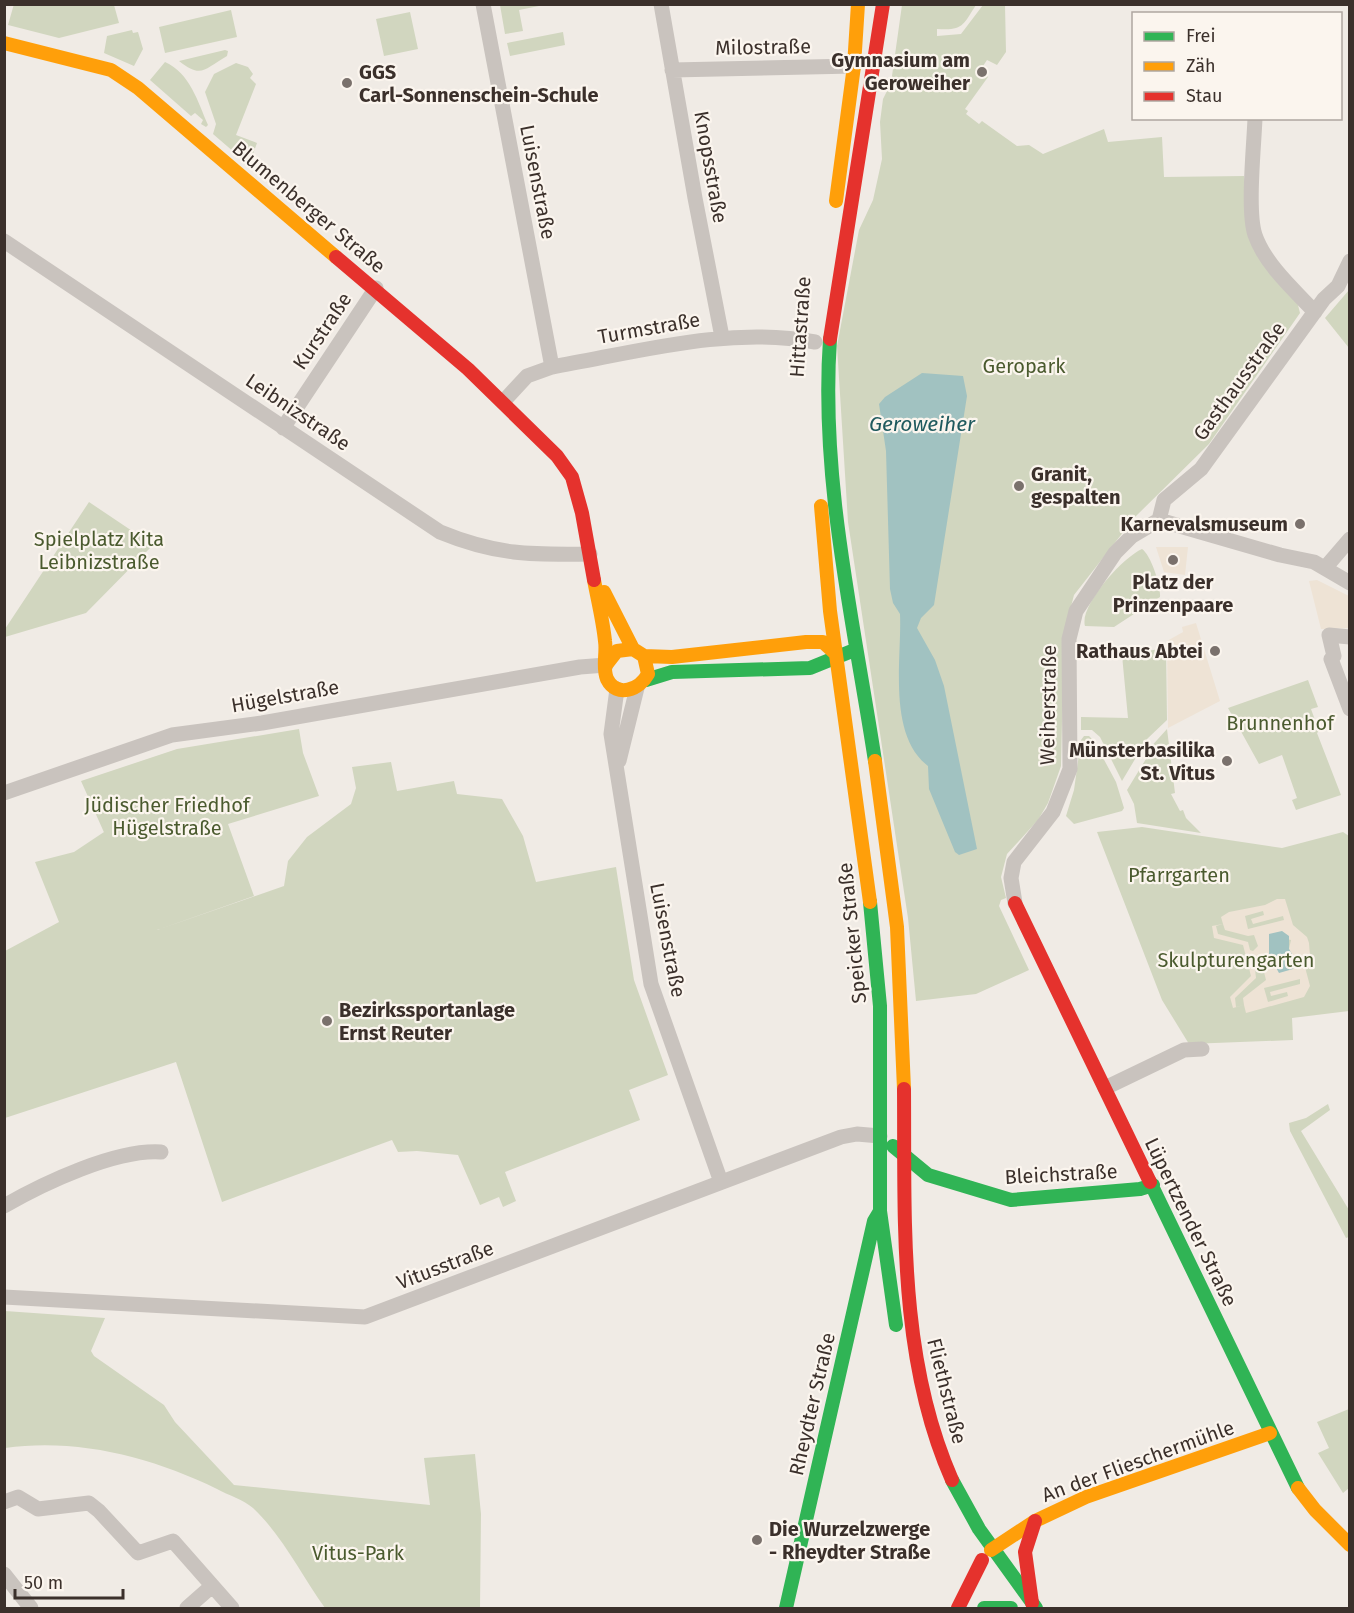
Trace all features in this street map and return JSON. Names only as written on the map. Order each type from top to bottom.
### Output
[{"type":"main road","points":[[833,219],[854,66],[858,4]]},
{"type":"main road","name":"Hittastraße","points":[[857,651],[832,456],[829,365],[836,288],[876,69],[883,4]]},
{"type":"main road","name":"Blumenberger Straße","points":[[4,43],[111,70],[138,88],[376,288],[503,402],[557,456],[572,477],[590,554]]},
{"type":"main road","name":"Hittastraße","points":[[816,336],[819,487],[835,653]]},
{"type":"main road","points":[[590,554],[606,644],[607,679],[617,689],[624,691],[672,672],[810,668],[825,662],[835,653],[857,651],[893,885],[903,1000],[904,1155]]},
{"type":"main road","points":[[590,554],[606,598],[648,668],[641,684]]},
{"type":"main road","points":[[606,665],[613,653],[626,648],[672,657],[823,642],[835,653]]},
{"type":"main road","name":"Speicker Straße","points":[[835,653],[871,910],[880,1006],[880,1211]]},
{"type":"main road","name":"Lüpertzender Straße","points":[[1015,903],[1297,1486],[1315,1510],[1350,1545]]},
{"type":"main road","name":"Bleichstraße","points":[[880,1136],[928,1175],[1011,1200],[1140,1189],[1153,1185]]},
{"type":"main road","name":"Fliethstraße","points":[[904,1155],[903,1232],[914,1344],[940,1450],[992,1575]]},
{"type":"main road","name":"Fliethstraße","points":[[880,1211],[898,1340]]},
{"type":"main road","name":"Rheydter Straße","points":[[786,1608],[826,1423],[874,1221],[880,1211]]},
{"type":"main road","name":"Fliethstraße","points":[[903,1362],[927,1454],[942,1492]]},
{"type":"main road","name":"An der Flieschermühle","points":[[983,1554],[1035,1521],[1086,1497],[1150,1483],[1270,1433]]},
{"type":"main road","points":[[1034,1606],[1025,1552],[1035,1521]]},
{"type":"main road","points":[[958,1608],[983,1554]]},
{"type":"main road","name":"Fliethstraße","points":[[983,1554],[1034,1606]]},
{"type":"main road","points":[[1004,1591],[1018,1608]]},
{"type":"main road","points":[[984,1608],[1011,1608]]},
{"type":"street","name":"Luisenstraße","points":[[483,4],[552,367]]},
{"type":"street","name":"Knopsstraße","points":[[662,4],[672,70],[723,337]]},
{"type":"street","name":"Milostraße","points":[[672,70],[854,66]]},
{"type":"street","points":[[1255,120],[1251,215],[1256,236],[1281,274],[1315,312]]},
{"type":"street","name":"Leibnizstraße","points":[[4,241],[440,532],[476,547],[529,555],[590,554]]},
{"type":"street","name":"Gasthausstraße","points":[[1159,520],[1164,500],[1201,469],[1315,312],[1338,286],[1350,261]]},
{"type":"street","name":"Kurstraße","points":[[283,428],[376,288]]},
{"type":"street","name":"Turmstraße","points":[[503,402],[527,376],[552,367],[723,337],[816,336]]},
{"type":"street","points":[[1159,520],[1280,555],[1314,562],[1350,583]]},
{"type":"street","name":"Weiherstraße","points":[[1015,903],[1011,878],[1014,862],[1053,812],[1070,769],[1069,639],[1076,612],[1115,553],[1132,536],[1159,520]]},
{"type":"street","points":[[1325,568],[1350,539]]},
{"type":"street","points":[[1350,636],[1329,635],[1334,656],[1331,659],[1350,709]]},
{"type":"street","name":"Hügelstraße","points":[[4,793],[172,735],[262,723],[580,667],[606,665]]},
{"type":"street","name":"Luisenstraße","points":[[617,770],[641,684]]},
{"type":"street","name":"Luisenstraße","points":[[617,689],[611,734],[651,984],[721,1182]]},
{"type":"street","points":[[1105,1088],[1184,1050],[1202,1049]]},
{"type":"street","name":"Vitusstraße","points":[[4,1297],[365,1317],[841,1137],[857,1134],[880,1136]]},
{"type":"street","points":[[4,1206],[42,1184],[140,1150],[161,1152]]},
{"type":"street","points":[[4,1502],[18,1497],[38,1509],[88,1503],[99,1511],[138,1553],[173,1541],[232,1608]]},
{"type":"street","points":[[4,1574],[31,1608]]},
{"type":"street","points":[[187,1608],[212,1586]]},
{"type":"green space","points":[[14,4],[114,5],[119,23],[59,38],[8,25]]},
{"type":"green space","points":[[500,4],[544,5],[519,10],[523,31],[505,34]]},
{"type":"green space","name":"Geropark","points":[[902,5],[976,5],[961,25],[952,29],[937,29],[937,36],[961,34],[983,5],[1005,5],[1006,52],[997,65],[987,60],[981,69],[988,77],[965,109],[968,111],[966,114],[979,124],[982,121],[1017,146],[1029,145],[1043,154],[1104,129],[1108,142],[1162,137],[1164,177],[1244,176],[1248,224],[1298,305],[1300,313],[1209,444],[1135,517],[1074,595],[1064,633],[1061,766],[1048,803],[1038,820],[1007,854],[1001,877],[1006,898],[1001,900],[999,906],[1029,970],[976,994],[916,1001],[908,918],[848,522],[837,346],[859,230],[873,200],[882,159],[880,122],[883,99],[891,83]]},
{"type":"green space","points":[[231,10],[237,37],[165,53],[159,27]]},
{"type":"green space","points":[[410,12],[418,49],[384,56],[376,19]]},
{"type":"green space","points":[[132,30],[133,33],[138,32],[143,49],[134,66],[104,53],[107,36]]},
{"type":"green space","points":[[563,32],[565,45],[510,56],[507,43]]},
{"type":"green space","points":[[228,51],[227,56],[203,70],[193,70],[179,61]]},
{"type":"green space","points":[[165,62],[181,73],[187,81],[197,98],[208,125],[206,127],[201,124],[203,120],[195,113],[191,116],[150,80]]},
{"type":"green space","points":[[236,63],[248,67],[253,74],[250,78],[256,84],[236,135],[257,143],[249,165],[213,134],[216,124],[205,92],[214,74]]},
{"type":"green space","points":[[1349,290],[1349,348],[1325,318]]},
{"type":"green space","name":"Spielplatz Kita Leibnizstraße","points":[[89,502],[153,545],[86,613],[5,637],[5,629]]},
{"type":"green space","points":[[1142,549],[1149,557],[1155,571],[1160,597],[1114,627],[1085,626],[1085,617],[1095,595],[1124,562]]},
{"type":"green space","points":[[1166,648],[1167,720],[1147,739],[1122,781],[1100,737],[1092,730],[1081,730],[1081,717],[1128,718],[1122,655]]},
{"type":"green space","name":"Brunnenhof","points":[[1308,680],[1318,707],[1311,709],[1319,731],[1317,733],[1341,795],[1296,810],[1292,800],[1297,798],[1282,755],[1259,764],[1228,708]]},
{"type":"green space","name":"Bezirkssportanlage Ernst Reuter","points":[[299,729],[303,753],[319,796],[228,824],[254,896],[157,930],[284,886],[288,861],[307,837],[351,804],[356,788],[352,767],[391,762],[397,791],[454,781],[457,794],[502,799],[523,836],[536,882],[616,867],[634,980],[668,1075],[629,1090],[640,1120],[505,1172],[516,1201],[503,1207],[499,1197],[480,1205],[458,1155],[417,1151],[398,1152],[392,1140],[222,1202],[176,1062],[5,1118],[5,951],[59,922],[35,862],[74,852],[104,832],[81,781],[177,749]]},
{"type":"green space","points":[[1167,729],[1175,793],[1171,794],[1180,811],[1183,810],[1186,818],[1201,833],[1137,823],[1134,804],[1127,790],[1149,754],[1148,750]]},
{"type":"green space","points":[[1084,736],[1089,736],[1094,741],[1116,782],[1124,808],[1122,811],[1074,824],[1066,816],[1074,790],[1081,740]]},
{"type":"green space","name":"Skulpturengarten","points":[[1142,827],[1282,848],[1343,832],[1349,836],[1349,1011],[1292,1018],[1293,1040],[1189,1044],[1162,1000],[1097,832]]},
{"type":"green space","points":[[1328,1104],[1330,1110],[1301,1131],[1349,1210],[1349,1237],[1346,1238],[1290,1131],[1289,1123],[1306,1118]]},
{"type":"green space","name":"Vitus-Park","points":[[5,1311],[105,1318],[91,1351],[94,1356],[164,1405],[175,1422],[234,1485],[430,1505],[424,1458],[475,1454],[481,1514],[480,1608],[325,1608],[273,1531],[253,1508],[241,1500],[166,1468],[114,1453],[60,1446],[5,1448]]},
{"type":"green space","points":[[1349,1409],[1349,1488],[1343,1493],[1318,1453],[1329,1448],[1317,1422]]},
{"type":"shaded area","name":"Platz der Prinzenpaare","points":[[1156,547],[1188,547],[1185,575],[1164,572]]},
{"type":"shaded area","points":[[1317,580],[1349,596],[1349,628],[1321,629],[1309,581]]},
{"type":"shaded area","points":[[1196,623],[1220,701],[1168,728],[1167,641],[1183,632],[1182,627]]},
{"type":"shaded area","points":[[1277,899],[1285,899],[1293,925],[1307,937],[1310,956],[1305,967],[1310,986],[1304,997],[1246,1013],[1244,1005],[1233,1008],[1230,997],[1251,976],[1243,945],[1214,938],[1212,926],[1223,924],[1221,917],[1229,912],[1265,905]],"holes":[[[1263,911],[1264,915],[1251,919],[1253,924],[1283,916],[1284,920],[1248,929],[1245,916]],[[1223,924],[1225,930],[1248,936],[1254,935],[1258,946],[1253,951],[1250,950],[1248,942],[1218,934],[1216,926]],[[1269,935],[1291,940],[1289,949],[1293,956],[1278,966],[1269,955]],[[1257,966],[1263,968],[1266,980],[1243,998],[1244,1005],[1236,1007],[1235,998],[1256,978]],[[1300,979],[1300,984],[1270,992],[1271,996],[1287,992],[1288,996],[1268,1002],[1264,988]]]},
{"type":"water","name":"Geroweiher","points":[[922,373],[963,376],[967,396],[934,605],[921,618],[917,628],[935,660],[944,686],[977,849],[959,855],[955,852],[929,789],[928,766],[915,752],[902,716],[899,695],[900,614],[893,603],[890,589],[886,451],[879,404],[885,397]]},
{"type":"water","points":[[1282,931],[1289,936],[1289,949],[1296,961],[1293,969],[1279,973],[1269,955],[1269,934]]},
{"type":"traffic: fast","points":[[830,339],[828,392],[834,498],[875,761]]},
{"type":"traffic: fast","points":[[646,680],[672,672],[810,668],[852,651]]},
{"type":"traffic: fast","points":[[870,902],[880,1006],[880,1211],[896,1325]]},
{"type":"traffic: fast","points":[[893,1146],[928,1175],[1011,1200],[1140,1189],[1153,1185]]},
{"type":"traffic: fast","points":[[1150,1182],[1298,1488]]},
{"type":"traffic: fast","points":[[786,1608],[874,1221],[880,1211]]},
{"type":"traffic: fast","points":[[952,1480],[979,1529],[1036,1608]]},
{"type":"traffic: fast","points":[[984,1608],[1011,1608]]},
{"type":"traffic: slow","points":[[836,201],[854,66],[858,4]]},
{"type":"traffic: slow","points":[[4,43],[111,70],[138,88],[336,257]]},
{"type":"traffic: slow","points":[[821,506],[830,611],[870,902]]},
{"type":"traffic: slow","points":[[594,580],[604,633],[605,670],[607,679],[616,689],[628,690],[640,684],[648,674],[644,656],[633,649],[617,651],[606,665]]},
{"type":"traffic: slow","points":[[604,592],[633,649]]},
{"type":"traffic: slow","points":[[644,656],[672,657],[806,642],[823,642],[835,653]]},
{"type":"traffic: slow","points":[[875,761],[897,927],[904,1089]]},
{"type":"traffic: slow","points":[[991,1550],[1035,1521],[1086,1497],[1270,1433]]},
{"type":"traffic: slow","points":[[1298,1488],[1315,1510],[1350,1545]]},
{"type":"traffic: jam","points":[[830,339],[883,4]]},
{"type":"traffic: jam","points":[[336,257],[468,369],[557,456],[572,477],[582,513],[594,580]]},
{"type":"traffic: jam","points":[[1015,903],[1150,1182]]},
{"type":"traffic: jam","points":[[904,1089],[905,1238],[913,1337],[934,1434],[952,1480]]},
{"type":"traffic: jam","points":[[1032,1603],[1025,1552],[1035,1521]]},
{"type":"traffic: jam","points":[[958,1608],[982,1560]]},
{"type":"place","name":"Gymnasium am Geroweiher","points":[[982,72]]},
{"type":"place","name":"GGS Carl-Sonnenschein-Schule","points":[[347,83]]},
{"type":"place","name":"Granit, gespalten","points":[[1019,486]]},
{"type":"place","name":"Karnevalsmuseum","points":[[1300,524]]},
{"type":"place","name":"Platz der Prinzenpaare","points":[[1173,560]]},
{"type":"place","name":"Rathaus Abtei","points":[[1215,651]]},
{"type":"place","name":"Münsterbasilika St. Vitus","points":[[1227,761]]},
{"type":"place","name":"Bezirkssportanlage Ernst Reuter","points":[[327,1021]]},
{"type":"place","name":"Die Wurzelzwerge - Rheydter Straße","points":[[757,1540]]},
{"type":"park label","name":"Jüdischer Friedhof Hügelstraße","points":[[167,816]]},
{"type":"park label","name":"Pfarrgarten","points":[[1179,875]]}]
